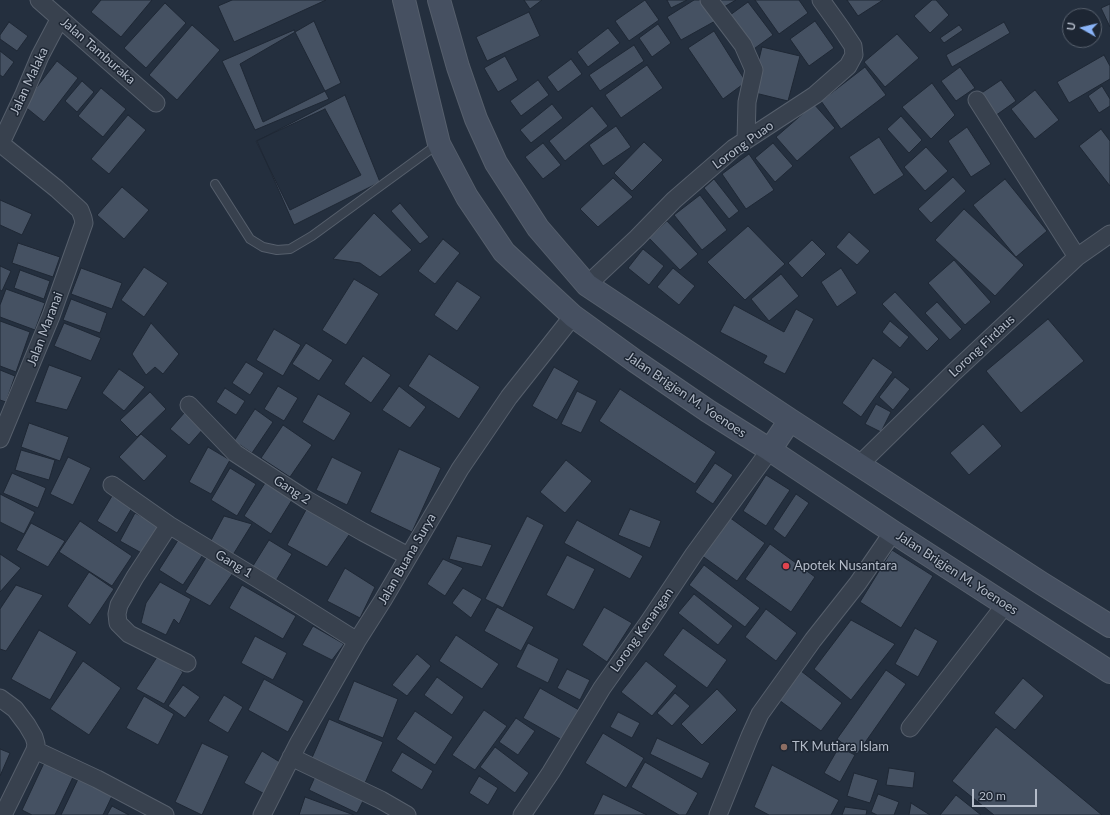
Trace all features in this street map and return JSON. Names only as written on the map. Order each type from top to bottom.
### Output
[{"type":"main road","name":"Jalan Brigjen M. Yoenoes","points":[[404,0],[439,144],[468,197],[504,252],[573,316],[635,361],[702,407],[1110,672]]},
{"type":"main road","points":[[439,0],[458,67],[476,119],[496,163],[538,228],[587,285],[790,420],[1110,626]]},
{"type":"main road","points":[[770,450],[790,420]]},
{"type":"street","name":"Jalan Tamburaka","points":[[39,0],[156,102]]},
{"type":"street","points":[[708,0],[743,45],[754,70],[747,102],[746,140]]},
{"type":"street","name":"Lorong Puao","points":[[587,285],[637,238],[674,200],[734,148],[814,95],[848,66],[854,55],[853,46],[821,0]]},
{"type":"street","name":"Jalan Malaka","points":[[0,144],[40,56],[60,18]]},
{"type":"street","points":[[977,100],[1077,257]]},
{"type":"street","name":"Jalan Maranai","points":[[0,144],[57,189],[80,210],[84,223],[51,316],[0,439]]},
{"type":"street","name":"Lorong Firdaus","points":[[860,464],[953,373],[1077,257],[1110,234]]},
{"type":"street","name":"Jalan Buana Surya","points":[[262,815],[291,757],[357,641],[383,600],[460,469],[509,397],[573,316]]},
{"type":"street","name":"Gang 2","points":[[190,405],[235,453],[307,500],[408,556]]},
{"type":"street","name":"Lorong Kenangan","points":[[522,815],[551,772],[602,688],[694,554],[770,450]]},
{"type":"street","name":"Gang 1","points":[[112,485],[169,525],[271,586],[357,641]]},
{"type":"street","points":[[169,525],[135,577],[119,605],[116,614],[118,623],[128,634],[187,663]]},
{"type":"street","points":[[718,815],[760,714],[813,640],[858,584],[894,532]]},
{"type":"street","points":[[910,728],[1005,605]]},
{"type":"street","points":[[0,698],[15,709],[27,725],[36,744],[35,750],[4,815]]},
{"type":"street","points":[[35,750],[96,779],[165,815]]},
{"type":"street","points":[[291,757],[381,800],[407,815]]},
{"type":"lane","points":[[215,184],[250,239],[263,247],[278,250],[290,249],[312,236],[439,144]]},
{"type":"building","points":[[101,0],[152,0],[121,37],[91,12]]},
{"type":"building","points":[[232,0],[326,0],[234,42],[218,6]]},
{"type":"building","points":[[524,0],[542,0],[530,9]]},
{"type":"building","points":[[645,0],[659,20],[629,41],[615,21]]},
{"type":"building","points":[[667,0],[687,0],[671,8]]},
{"type":"building","points":[[694,0],[707,0],[717,20],[681,40],[667,17]]},
{"type":"building","points":[[720,0],[736,0],[724,7]]},
{"type":"building","points":[[755,0],[799,0],[808,13],[779,34]]},
{"type":"building","points":[[847,0],[883,0],[858,16]]},
{"type":"building","points":[[932,0],[936,0],[949,15],[930,33],[914,16]]},
{"type":"building","points":[[748,2],[773,35],[751,51],[726,18]]},
{"type":"building","points":[[165,3],[186,23],[146,68],[124,48]]},
{"type":"building","points":[[1110,4],[1110,27],[1102,8]]},
{"type":"building","points":[[529,12],[540,36],[487,61],[476,37]]},
{"type":"building","points":[[314,21],[341,83],[263,122],[240,64]]},
{"type":"building","points":[[815,21],[834,48],[809,66],[790,39]]},
{"type":"building","points":[[9,22],[28,36],[17,51],[0,39],[0,35]]},
{"type":"building","points":[[1004,22],[1010,33],[952,67],[946,55]]},
{"type":"building","points":[[658,24],[671,43],[652,57],[639,38]]},
{"type":"building","points":[[192,25],[220,50],[177,100],[149,75]]},
{"type":"building","points":[[959,25],[963,30],[944,43],[940,38]]},
{"type":"building","points":[[608,28],[620,43],[588,67],[577,52]]},
{"type":"building","points":[[294,30],[329,99],[255,130],[222,61]]},
{"type":"building","points":[[714,31],[746,82],[723,99],[688,48]]},
{"type":"building","points":[[897,34],[919,58],[885,87],[864,62]]},
{"type":"building","points":[[634,45],[644,61],[600,91],[589,75]]},
{"type":"building","points":[[762,47],[800,56],[788,101],[751,92]]},
{"type":"building","points":[[0,51],[14,62],[3,77],[0,75]]},
{"type":"building","points":[[1104,55],[1110,66],[1110,79],[1069,103],[1057,82]]},
{"type":"building","points":[[505,56],[518,80],[498,92],[484,68]]},
{"type":"building","points":[[571,59],[582,74],[558,92],[547,77]]},
{"type":"building","points":[[57,61],[78,78],[44,122],[23,105]]},
{"type":"building","points":[[647,65],[663,88],[621,118],[605,95]]},
{"type":"building","points":[[865,67],[886,95],[841,129],[821,101]]},
{"type":"building","points":[[960,67],[975,88],[956,101],[941,81]]},
{"type":"building","points":[[538,80],[549,95],[521,116],[510,101]]},
{"type":"building","points":[[1001,80],[1016,101],[995,116],[980,94]]},
{"type":"building","points":[[82,81],[94,92],[77,112],[65,101]]},
{"type":"building","points":[[932,83],[955,115],[931,139],[902,107]]},
{"type":"building","points":[[1102,86],[1110,99],[1110,106],[1099,113],[1088,96]]},
{"type":"building","points":[[101,88],[126,109],[103,137],[78,116]]},
{"type":"building","points":[[1035,90],[1059,120],[1035,139],[1011,109]]},
{"type":"building","points":[[345,95],[380,182],[294,225],[257,141]]},
{"type":"building","points":[[552,104],[563,118],[531,143],[520,130]]},
{"type":"building","points":[[814,104],[835,128],[797,161],[776,137]]},
{"type":"building","points":[[592,106],[608,126],[565,161],[549,141]]},
{"type":"building","points":[[325,109],[361,175],[290,210],[256,141]]},
{"type":"building","points":[[128,115],[146,130],[109,174],[91,159]]},
{"type":"building","points":[[901,116],[922,140],[909,153],[887,129]]},
{"type":"building","points":[[616,126],[631,147],[603,166],[589,145]]},
{"type":"building","points":[[967,127],[991,164],[971,177],[948,141]]},
{"type":"building","points":[[1101,129],[1110,141],[1110,186],[1079,146]]},
{"type":"building","points":[[879,137],[904,175],[874,195],[849,157]]},
{"type":"building","points":[[644,142],[663,160],[632,191],[614,173]]},
{"type":"building","points":[[543,143],[561,165],[543,179],[525,157]]},
{"type":"building","points":[[773,143],[793,166],[775,182],[755,158]]},
{"type":"building","points":[[926,147],[948,171],[925,191],[904,167]]},
{"type":"building","points":[[749,154],[774,190],[746,209],[722,174]]},
{"type":"building","points":[[953,177],[966,191],[931,223],[918,209]]},
{"type":"building","points":[[613,178],[633,197],[598,227],[580,209]]},
{"type":"building","points":[[714,179],[739,211],[729,219],[704,188]]},
{"type":"building","points":[[1005,179],[1047,231],[1016,257],[973,205]]},
{"type":"building","points":[[122,187],[149,210],[124,239],[97,215]]},
{"type":"building","points":[[700,195],[727,230],[702,250],[674,215]]},
{"type":"building","points":[[0,200],[32,214],[22,235],[0,225]]},
{"type":"building","points":[[400,203],[429,237],[420,244],[391,211]]},
{"type":"building","points":[[964,209],[1024,265],[995,296],[935,240]]},
{"type":"building","points":[[374,213],[412,250],[380,277],[360,263],[333,259]]},
{"type":"building","points":[[667,221],[698,254],[680,270],[649,238]]},
{"type":"building","points":[[748,226],[785,264],[745,300],[707,262]]},
{"type":"building","points":[[849,232],[870,251],[857,265],[836,247]]},
{"type":"building","points":[[443,239],[460,253],[435,284],[418,271]]},
{"type":"building","points":[[812,240],[826,254],[802,278],[788,263]]},
{"type":"building","points":[[18,243],[60,257],[53,277],[12,263]]},
{"type":"building","points":[[643,249],[664,266],[649,285],[628,268]]},
{"type":"building","points":[[954,260],[991,302],[965,325],[928,283]]},
{"type":"building","points":[[0,266],[11,271],[2,291],[0,290]]},
{"type":"building","points":[[144,267],[168,283],[144,317],[121,300]]},
{"type":"building","points":[[81,268],[122,283],[112,309],[71,294]]},
{"type":"building","points":[[673,268],[695,286],[679,305],[657,287]]},
{"type":"building","points":[[841,268],[857,293],[837,307],[821,282]]},
{"type":"building","points":[[20,270],[50,281],[44,299],[14,288]]},
{"type":"building","points":[[781,274],[799,296],[769,321],[751,299]]},
{"type":"building","points":[[354,279],[379,294],[346,345],[322,330]]},
{"type":"building","points":[[457,281],[481,297],[457,331],[434,315]]},
{"type":"building","points":[[6,289],[45,303],[35,330],[0,317],[0,305]]},
{"type":"building","points":[[895,292],[939,339],[927,351],[882,304]]},
{"type":"building","points":[[71,299],[107,313],[100,333],[63,320]]},
{"type":"building","points":[[937,302],[962,329],[950,340],[925,313]]},
{"type":"building","points":[[734,305],[784,332],[796,309],[814,319],[785,374],[763,363],[767,356],[720,332]]},
{"type":"building","points":[[1048,319],[1084,361],[1021,413],[986,371]]},
{"type":"building","points":[[0,321],[30,332],[16,372],[0,366]]},
{"type":"building","points":[[890,321],[909,337],[900,348],[882,332]]},
{"type":"building","points":[[64,323],[101,338],[91,361],[54,346]]},
{"type":"building","points":[[151,323],[179,354],[163,374],[155,367],[146,375],[132,354]]},
{"type":"building","points":[[274,329],[301,345],[283,376],[256,360]]},
{"type":"building","points":[[306,343],[333,360],[319,381],[292,364]]},
{"type":"building","points":[[429,354],[480,387],[459,419],[408,386]]},
{"type":"building","points":[[363,356],[391,375],[371,403],[344,384]]},
{"type":"building","points":[[873,358],[893,372],[861,417],[842,403]]},
{"type":"building","points":[[246,362],[264,373],[250,395],[232,383]]},
{"type":"building","points":[[49,365],[82,377],[67,410],[35,402]]},
{"type":"building","points":[[554,367],[579,381],[557,420],[532,406]]},
{"type":"building","points":[[119,369],[145,387],[124,411],[102,393]]},
{"type":"building","points":[[0,370],[15,376],[6,402],[0,400]]},
{"type":"building","points":[[895,377],[910,389],[893,410],[879,397]]},
{"type":"building","points":[[278,386],[298,398],[284,421],[264,409]]},
{"type":"building","points":[[399,386],[426,407],[410,428],[382,410]]},
{"type":"building","points":[[225,388],[245,401],[236,415],[216,402]]},
{"type":"building","points":[[620,389],[716,452],[695,484],[599,421]]},
{"type":"building","points":[[577,391],[597,401],[581,433],[561,424]]},
{"type":"building","points":[[150,392],[166,409],[137,437],[120,420]]},
{"type":"building","points":[[318,394],[351,413],[334,441],[302,422]]},
{"type":"building","points":[[876,404],[891,412],[881,432],[865,424]]},
{"type":"building","points":[[255,409],[273,422],[252,453],[234,441]]},
{"type":"building","points":[[185,412],[204,428],[189,445],[170,429]]},
{"type":"building","points":[[29,423],[69,437],[60,461],[21,447]]},
{"type":"building","points":[[983,424],[1002,446],[969,475],[950,453]]},
{"type":"building","points":[[283,425],[312,445],[290,477],[261,458]]},
{"type":"building","points":[[141,434],[167,456],[144,481],[119,457]]},
{"type":"building","points":[[208,447],[230,460],[211,494],[189,482]]},
{"type":"building","points":[[399,449],[441,468],[412,532],[370,512]]},
{"type":"building","points":[[21,450],[55,460],[49,480],[15,470]]},
{"type":"building","points":[[68,457],[91,468],[73,505],[50,494]]},
{"type":"building","points":[[332,457],[362,472],[347,505],[316,490]]},
{"type":"building","points":[[566,460],[592,481],[565,513],[540,492]]},
{"type":"building","points":[[715,463],[733,475],[713,504],[695,492]]},
{"type":"building","points":[[230,468],[256,484],[237,516],[211,500]]},
{"type":"building","points":[[12,473],[46,488],[38,508],[3,493]]},
{"type":"building","points":[[766,475],[790,490],[766,526],[743,511]]},
{"type":"building","points":[[265,483],[292,500],[271,534],[244,516]]},
{"type":"building","points":[[0,494],[35,512],[24,534],[0,522]]},
{"type":"building","points":[[796,494],[809,503],[785,538],[773,529]]},
{"type":"building","points":[[112,496],[132,508],[117,533],[97,521]]},
{"type":"building","points":[[307,508],[351,532],[327,567],[287,545]]},
{"type":"building","points":[[630,509],[661,521],[650,548],[618,535]]},
{"type":"building","points":[[135,513],[162,527],[147,556],[120,541]]},
{"type":"building","points":[[224,516],[252,524],[231,558],[209,544]]},
{"type":"building","points":[[527,516],[544,525],[503,608],[485,599]]},
{"type":"building","points":[[729,517],[765,543],[737,581],[701,555]]},
{"type":"building","points":[[577,520],[643,556],[630,579],[564,543]]},
{"type":"building","points":[[80,521],[132,556],[112,586],[59,552]]},
{"type":"building","points":[[31,523],[65,541],[48,567],[16,550]]},
{"type":"building","points":[[182,534],[206,550],[183,585],[159,570]]},
{"type":"building","points":[[457,536],[492,545],[482,567],[449,559]]},
{"type":"building","points":[[269,540],[292,554],[274,584],[251,569]]},
{"type":"building","points":[[770,544],[815,577],[791,612],[745,579]]},
{"type":"building","points":[[892,550],[933,576],[901,628],[860,602]]},
{"type":"building","points":[[0,554],[21,568],[0,592]]},
{"type":"building","points":[[567,555],[595,569],[574,610],[546,595]]},
{"type":"building","points":[[207,556],[233,573],[210,606],[185,592]]},
{"type":"building","points":[[443,559],[463,568],[445,596],[427,584]]},
{"type":"building","points":[[704,565],[760,608],[745,627],[689,585]]},
{"type":"building","points":[[345,568],[375,587],[360,618],[327,601]]},
{"type":"building","points":[[89,572],[114,589],[90,625],[67,606]]},
{"type":"building","points":[[160,582],[191,599],[179,624],[174,619],[166,635],[141,623],[146,603]]},
{"type":"building","points":[[16,585],[43,595],[6,651],[0,649],[0,609]]},
{"type":"building","points":[[242,585],[296,616],[283,639],[229,608]]},
{"type":"building","points":[[463,588],[482,599],[471,618],[452,603]]},
{"type":"building","points":[[694,594],[733,626],[718,645],[678,613]]},
{"type":"building","points":[[497,607],[534,627],[521,651],[484,631]]},
{"type":"building","points":[[604,607],[632,623],[607,662],[582,645]]},
{"type":"building","points":[[766,609],[797,633],[776,661],[745,637]]},
{"type":"building","points":[[851,620],[895,644],[851,700],[814,669]]},
{"type":"building","points":[[313,626],[344,644],[332,660],[302,645]]},
{"type":"building","points":[[683,628],[727,660],[707,688],[663,655]]},
{"type":"building","points":[[915,628],[938,641],[918,677],[895,664]]},
{"type":"building","points":[[39,630],[77,652],[50,700],[11,679]]},
{"type":"building","points":[[456,635],[499,664],[482,689],[439,661]]},
{"type":"building","points":[[255,636],[287,653],[273,680],[241,663]]},
{"type":"building","points":[[528,643],[559,659],[548,683],[516,667]]},
{"type":"building","points":[[159,654],[183,672],[164,704],[136,689]]},
{"type":"building","points":[[417,654],[431,666],[407,696],[392,685]]},
{"type":"building","points":[[83,661],[121,688],[89,735],[50,709]]},
{"type":"building","points":[[646,661],[677,686],[652,716],[621,692]]},
{"type":"building","points":[[567,669],[590,680],[580,700],[557,688]]},
{"type":"building","points":[[886,670],[906,684],[857,754],[837,739]]},
{"type":"building","points":[[801,671],[842,703],[821,731],[779,700]]},
{"type":"building","points":[[437,677],[464,697],[452,715],[424,695]]},
{"type":"building","points":[[1023,678],[1044,696],[1015,730],[994,713]]},
{"type":"building","points":[[264,679],[304,701],[288,732],[248,710]]},
{"type":"building","points":[[354,681],[398,699],[383,738],[338,720]]},
{"type":"building","points":[[183,685],[200,697],[185,718],[168,706]]},
{"type":"building","points":[[540,688],[579,710],[562,740],[523,718]]},
{"type":"building","points":[[717,689],[737,710],[702,745],[681,724]]},
{"type":"building","points":[[675,693],[690,706],[672,726],[657,713]]},
{"type":"building","points":[[224,695],[243,707],[228,733],[208,721]]},
{"type":"building","points":[[144,696],[174,714],[158,745],[126,728]]},
{"type":"building","points":[[484,710],[507,726],[475,770],[452,755]]},
{"type":"building","points":[[415,711],[453,737],[435,765],[396,739]]},
{"type":"building","points":[[618,712],[640,723],[632,738],[610,727]]},
{"type":"building","points":[[516,718],[535,731],[518,755],[499,742]]},
{"type":"building","points":[[329,719],[383,742],[365,783],[311,760]]},
{"type":"building","points":[[996,727],[1102,815],[994,815],[952,781]]},
{"type":"building","points":[[603,733],[644,758],[626,788],[585,763]]},
{"type":"building","points":[[657,738],[710,763],[702,779],[650,754]]},
{"type":"building","points":[[202,743],[229,756],[202,815],[175,802]]},
{"type":"building","points":[[495,747],[529,773],[515,793],[480,767]]},
{"type":"building","points":[[839,747],[855,755],[840,782],[824,773]]},
{"type":"building","points":[[0,749],[10,753],[0,776]]},
{"type":"building","points":[[262,751],[291,769],[276,800],[244,783]]},
{"type":"building","points":[[402,752],[433,771],[422,790],[391,771]]},
{"type":"building","points":[[645,762],[698,793],[686,815],[679,815],[631,787]]},
{"type":"building","points":[[44,763],[73,777],[55,815],[32,815],[22,810]]},
{"type":"building","points":[[772,765],[839,800],[831,815],[769,815],[754,807]]},
{"type":"building","points":[[889,768],[915,772],[913,788],[886,785]]},
{"type":"building","points":[[318,770],[367,793],[357,813],[309,790]]},
{"type":"building","points":[[854,773],[878,780],[870,803],[847,796]]},
{"type":"building","points":[[479,776],[498,788],[488,805],[469,793]]},
{"type":"building","points":[[79,777],[113,794],[103,815],[61,815]]},
{"type":"building","points":[[603,794],[647,815],[593,815]]},
{"type":"building","points":[[878,794],[899,802],[894,815],[877,815],[871,812]]},
{"type":"building","points":[[956,795],[981,815],[940,815]]},
{"type":"building","points":[[305,797],[354,815],[299,815]]},
{"type":"building","points":[[911,803],[930,815],[909,815]]},
{"type":"building","points":[[112,806],[129,815],[107,815]]},
{"type":"building","points":[[845,807],[867,810],[866,815],[842,815]]},
{"type":"place","name":"Apotek Nusantara","points":[[786,566]]},
{"type":"place","name":"TK Mutiara Islam","points":[[784,747]]}]
